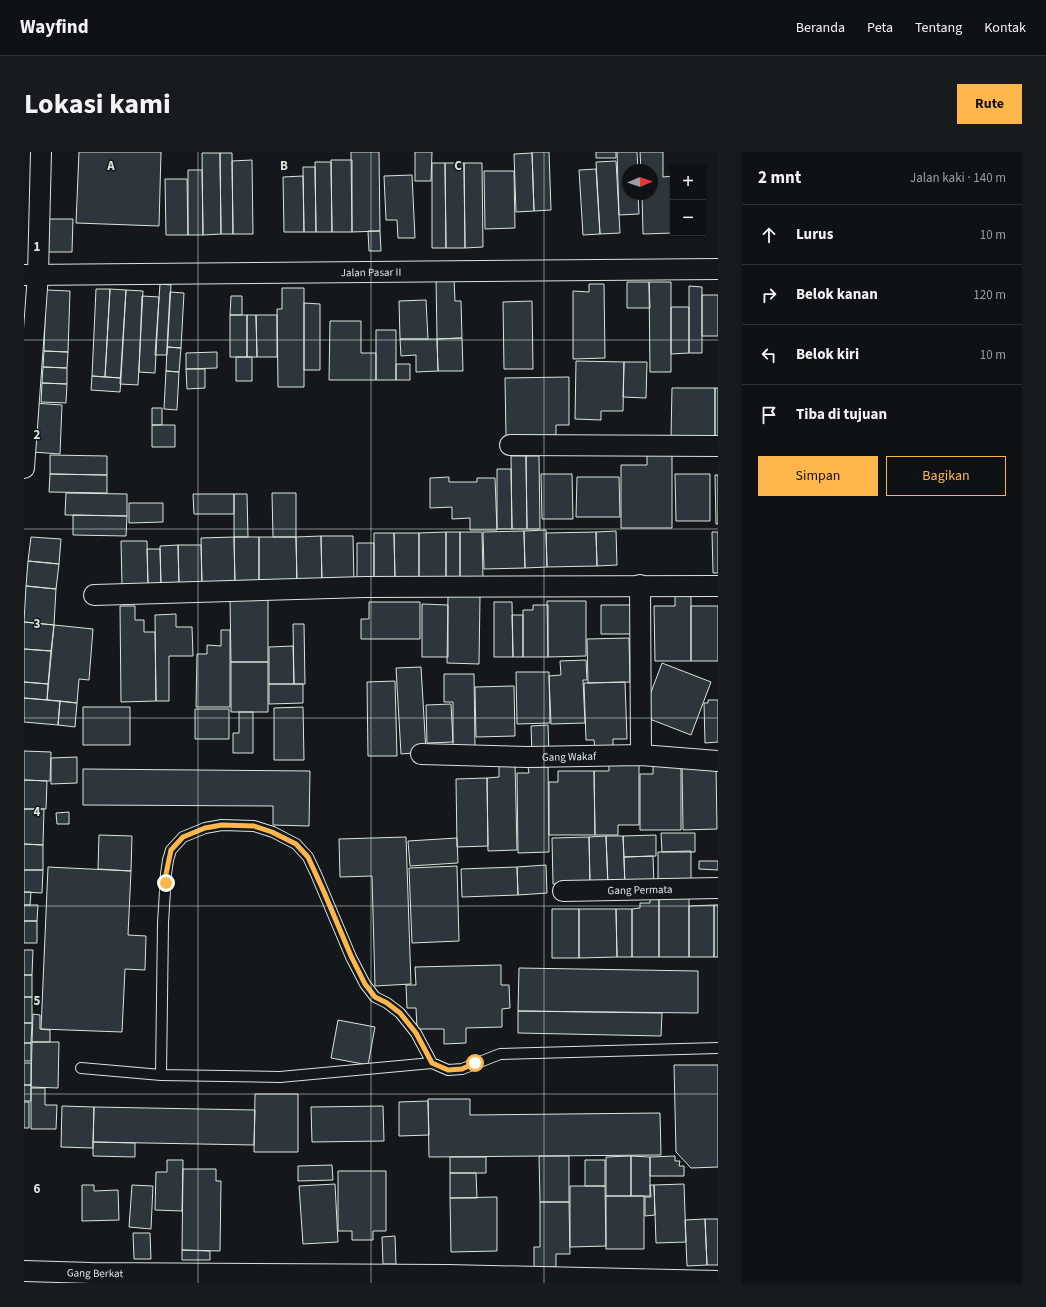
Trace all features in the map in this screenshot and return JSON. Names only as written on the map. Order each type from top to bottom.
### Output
[{"type":"street","points":[[24,468],[31,274],[41,152]]},
{"type":"street","name":"Jalan Pasar II","points":[[31,274],[718,269]]},
{"type":"street","points":[[510,445],[718,446]]},
{"type":"street","points":[[640,585],[641,755]]},
{"type":"street","points":[[94,595],[365,587],[640,585],[718,586]]},
{"type":"street","name":"Gang Wakaf","points":[[421,754],[528,757],[641,755],[718,761]]},
{"type":"street","name":"Gang Permata","points":[[563,891],[718,888]]},
{"type":"street","name":"Gang Berkat","points":[[24,1270],[92,1278],[718,1281]]},
{"type":"lane","points":[[161,1075],[163,922],[168,860],[171,850],[183,837],[205,828],[222,825],[254,826],[272,832],[296,844],[308,857],[351,956],[365,984],[375,997],[387,1003],[400,1013],[416,1033],[432,1063]]},
{"type":"lane","points":[[81,1068],[161,1075],[280,1077],[432,1063],[448,1070],[462,1069],[500,1054],[718,1048]]},
{"type":"building","points":[[79,152],[161,152],[159,226],[76,223]]},
{"type":"building","points":[[351,152],[379,152],[380,231],[352,232]]},
{"type":"building","points":[[415,152],[432,152],[431,181],[415,181]]},
{"type":"building","points":[[532,152],[549,152],[551,210],[534,211]]},
{"type":"building","points":[[596,152],[616,152],[616,158],[596,158]]},
{"type":"building","points":[[617,152],[637,152],[638,164],[622,164],[622,200],[638,200],[639,214],[619,215]]},
{"type":"building","points":[[640,152],[663,152],[663,177],[670,176],[670,233],[643,234],[642,200],[658,200],[658,164],[641,164]]},
{"type":"building","points":[[202,153],[220,153],[221,234],[203,235]]},
{"type":"building","points":[[220,153],[232,153],[233,234],[221,234]]},
{"type":"building","points":[[532,153],[534,211],[516,212],[514,154]]},
{"type":"building","points":[[252,160],[253,234],[233,234],[232,161]]},
{"type":"building","points":[[331,160],[352,160],[352,232],[332,232]]},
{"type":"building","points":[[616,161],[620,233],[600,234],[596,162]]},
{"type":"building","points":[[315,162],[331,162],[332,232],[316,232]]},
{"type":"building","points":[[432,163],[445,163],[446,248],[432,248]]},
{"type":"building","points":[[445,163],[464,163],[465,248],[446,248]]},
{"type":"building","points":[[464,163],[482,163],[483,247],[465,248]]},
{"type":"building","points":[[303,167],[315,167],[316,232],[304,232]]},
{"type":"building","points":[[596,169],[600,234],[583,235],[579,170]]},
{"type":"building","points":[[188,170],[202,170],[203,235],[188,235]]},
{"type":"building","points":[[484,171],[514,171],[515,228],[485,229]]},
{"type":"building","points":[[412,175],[415,238],[398,238],[397,220],[386,220],[384,176]]},
{"type":"building","points":[[303,176],[304,232],[284,232],[283,177]]},
{"type":"building","points":[[165,179],[187,179],[188,235],[166,235]]},
{"type":"building","points":[[41,219],[73,219],[72,252],[41,252]]},
{"type":"building","points":[[368,231],[380,231],[381,251],[369,251]]},
{"type":"building","points":[[436,278],[454,278],[455,301],[461,301],[462,338],[437,339]]},
{"type":"building","points":[[627,282],[649,282],[650,308],[627,308]]},
{"type":"building","points":[[649,282],[671,282],[671,372],[650,372]]},
{"type":"building","points":[[160,284],[171,285],[167,355],[155,355]]},
{"type":"building","points":[[589,284],[604,284],[605,358],[573,359],[573,291],[589,292]]},
{"type":"building","points":[[689,286],[702,287],[702,353],[689,353]]},
{"type":"building","points":[[282,288],[304,288],[304,387],[278,387],[277,309],[282,309]]},
{"type":"building","points":[[96,289],[110,289],[105,377],[92,376]]},
{"type":"building","points":[[110,289],[126,290],[121,378],[105,377]]},
{"type":"building","points":[[46,290],[70,291],[68,352],[44,351]]},
{"type":"building","points":[[126,290],[143,291],[138,385],[120,384]]},
{"type":"building","points":[[170,292],[184,293],[181,348],[167,347]]},
{"type":"building","points":[[702,295],[718,295],[718,336],[702,336]]},
{"type":"building","points":[[142,296],[159,297],[155,373],[139,372]]},
{"type":"building","points":[[231,296],[242,296],[242,315],[230,315]]},
{"type":"building","points":[[426,300],[428,339],[400,339],[399,301]]},
{"type":"building","points":[[532,301],[533,369],[504,369],[503,302]]},
{"type":"building","points":[[304,303],[320,304],[320,370],[304,370]]},
{"type":"building","points":[[671,307],[689,307],[689,353],[671,354]]},
{"type":"building","points":[[230,315],[247,315],[247,357],[230,357]]},
{"type":"building","points":[[247,315],[256,315],[257,357],[247,357]]},
{"type":"building","points":[[256,315],[277,315],[277,357],[257,357]]},
{"type":"building","points":[[330,321],[361,321],[361,353],[376,353],[376,380],[329,380]]},
{"type":"building","points":[[376,330],[396,330],[396,380],[376,380]]},
{"type":"building","points":[[462,338],[463,371],[438,371],[437,339]]},
{"type":"building","points":[[400,339],[437,339],[438,371],[416,372],[416,355],[401,356]]},
{"type":"building","points":[[167,347],[181,348],[179,372],[166,371]]},
{"type":"building","points":[[44,351],[68,352],[67,368],[43,367]]},
{"type":"building","points":[[217,352],[217,368],[186,369],[186,353]]},
{"type":"building","points":[[236,357],[252,357],[252,381],[236,381]]},
{"type":"building","points":[[576,361],[624,362],[623,411],[601,411],[601,420],[575,419]]},
{"type":"building","points":[[624,362],[647,362],[646,398],[623,397]]},
{"type":"building","points":[[396,364],[410,364],[410,380],[396,380]]},
{"type":"building","points":[[43,367],[67,368],[67,384],[42,383]]},
{"type":"building","points":[[186,369],[205,369],[205,388],[187,389]]},
{"type":"building","points":[[166,371],[179,372],[177,410],[164,409]]},
{"type":"building","points":[[92,376],[121,378],[120,392],[91,390]]},
{"type":"building","points":[[569,377],[569,425],[556,425],[556,435],[506,436],[505,378]]},
{"type":"building","points":[[42,383],[67,384],[66,403],[41,402]]},
{"type":"building","points":[[672,388],[715,388],[715,437],[671,437]]},
{"type":"building","points":[[715,388],[718,388],[718,437],[715,437]]},
{"type":"building","points":[[34,403],[62,405],[60,454],[32,452]]},
{"type":"building","points":[[152,408],[162,408],[162,425],[152,425]]},
{"type":"building","points":[[152,425],[175,425],[175,447],[152,447]]},
{"type":"building","points":[[672,453],[672,528],[621,528],[621,465],[647,465],[647,454]]},
{"type":"building","points":[[50,455],[107,456],[107,475],[50,474]]},
{"type":"building","points":[[511,456],[526,456],[527,529],[512,529]]},
{"type":"building","points":[[526,456],[539,456],[540,529],[527,529]]},
{"type":"building","points":[[497,469],[511,469],[512,529],[497,529]]},
{"type":"building","points":[[50,474],[107,475],[107,493],[49,492]]},
{"type":"building","points":[[541,474],[572,474],[573,519],[542,519]]},
{"type":"building","points":[[675,474],[710,474],[710,521],[676,521]]},
{"type":"building","points":[[715,475],[718,475],[718,524],[716,524]]},
{"type":"building","points":[[449,477],[449,482],[477,482],[477,478],[495,478],[497,530],[470,530],[470,518],[452,519],[452,507],[430,508],[430,478]]},
{"type":"building","points":[[577,477],[619,477],[620,517],[576,517]]},
{"type":"building","points":[[66,493],[127,494],[127,516],[65,515]]},
{"type":"building","points":[[272,493],[296,493],[296,537],[273,537]]},
{"type":"building","points":[[193,494],[234,494],[234,514],[194,514]]},
{"type":"building","points":[[234,494],[247,494],[248,537],[234,537]]},
{"type":"building","points":[[129,503],[163,503],[163,522],[129,523]]},
{"type":"building","points":[[73,515],[127,516],[126,536],[73,535]]},
{"type":"building","points":[[546,530],[547,567],[525,568],[524,531]]},
{"type":"building","points":[[524,531],[525,568],[484,569],[483,532]]},
{"type":"building","points":[[616,531],[617,565],[597,566],[596,532]]},
{"type":"building","points":[[446,532],[446,578],[419,579],[419,533]]},
{"type":"building","points":[[446,532],[460,532],[460,578],[446,578]]},
{"type":"building","points":[[460,532],[482,532],[483,578],[460,578]]},
{"type":"building","points":[[596,532],[597,566],[547,567],[546,533]]},
{"type":"building","points":[[712,532],[718,532],[718,573],[713,573]]},
{"type":"building","points":[[374,533],[394,533],[395,579],[374,579]]},
{"type":"building","points":[[394,533],[419,533],[419,579],[395,579]]},
{"type":"building","points":[[321,536],[353,536],[354,583],[322,583]]},
{"type":"building","points":[[321,536],[322,583],[297,584],[296,537]]},
{"type":"building","points":[[31,537],[61,539],[59,564],[28,561]]},
{"type":"building","points":[[234,537],[235,585],[202,585],[201,538]]},
{"type":"building","points":[[234,537],[259,537],[259,584],[235,585]]},
{"type":"building","points":[[259,537],[296,537],[297,584],[259,584]]},
{"type":"building","points":[[121,541],[147,541],[148,586],[122,586]]},
{"type":"building","points":[[357,543],[374,543],[374,579],[357,580]]},
{"type":"building","points":[[178,545],[179,585],[161,586],[160,546]]},
{"type":"building","points":[[178,545],[201,545],[202,585],[179,585]]},
{"type":"building","points":[[147,549],[160,549],[161,586],[148,586]]},
{"type":"building","points":[[28,561],[59,564],[56,589],[26,586]]},
{"type":"building","points":[[26,586],[56,589],[54,625],[24,622]]},
{"type":"building","points":[[675,592],[691,592],[691,661],[655,661],[654,606],[675,606]]},
{"type":"building","points":[[448,596],[480,596],[479,664],[447,663]]},
{"type":"building","points":[[230,599],[268,599],[268,662],[231,662]]},
{"type":"building","points":[[547,601],[586,601],[586,656],[548,657]]},
{"type":"building","points":[[369,602],[420,602],[420,639],[361,639],[361,619],[369,619]]},
{"type":"building","points":[[494,602],[512,602],[513,657],[494,657]]},
{"type":"building","points":[[422,604],[448,605],[448,657],[422,657]]},
{"type":"building","points":[[533,605],[548,605],[548,657],[523,657],[523,610],[533,610]]},
{"type":"building","points":[[601,605],[631,605],[631,634],[601,634]]},
{"type":"building","points":[[120,606],[135,606],[135,620],[144,620],[144,632],[155,632],[156,701],[121,702]]},
{"type":"building","points":[[691,606],[718,606],[718,661],[691,661]]},
{"type":"building","points":[[176,614],[176,627],[192,627],[193,656],[169,656],[169,701],[156,701],[155,615]]},
{"type":"building","points":[[512,615],[523,615],[523,657],[513,657]]},
{"type":"building","points":[[24,622],[54,625],[51,651],[24,649]]},
{"type":"building","points":[[293,624],[304,624],[305,684],[294,684]]},
{"type":"building","points":[[54,625],[93,629],[89,680],[79,679],[77,703],[47,700]]},
{"type":"building","points":[[221,630],[230,630],[230,707],[196,707],[197,654],[207,654],[207,645],[221,646]]},
{"type":"building","points":[[629,638],[630,682],[588,683],[587,639]]},
{"type":"building","points":[[293,646],[294,684],[269,684],[269,647]]},
{"type":"building","points":[[24,649],[51,651],[48,684],[24,682]]},
{"type":"building","points":[[586,660],[587,680],[583,680],[585,723],[551,724],[549,676],[561,675],[560,661]]},
{"type":"building","points":[[231,662],[268,662],[268,712],[231,712]]},
{"type":"building","points":[[662,663],[711,682],[691,735],[642,716]]},
{"type":"building","points":[[421,667],[426,752],[401,754],[396,668]]},
{"type":"building","points":[[516,672],[549,672],[550,723],[517,724]]},
{"type":"building","points":[[444,674],[474,674],[475,746],[453,747],[453,702],[444,702]]},
{"type":"building","points":[[395,681],[397,756],[368,756],[367,682]]},
{"type":"building","points":[[24,682],[48,684],[47,700],[24,698]]},
{"type":"building","points":[[625,682],[627,739],[613,739],[613,750],[595,750],[594,740],[586,740],[584,683]]},
{"type":"building","points":[[269,684],[303,684],[303,703],[269,704]]},
{"type":"building","points":[[514,686],[515,736],[476,737],[475,687]]},
{"type":"building","points":[[24,698],[60,701],[58,725],[24,722]]},
{"type":"building","points":[[708,700],[718,700],[718,742],[705,743],[704,703],[708,703]]},
{"type":"building","points":[[60,701],[77,703],[75,727],[58,725]]},
{"type":"building","points":[[451,704],[453,742],[427,743],[426,705]]},
{"type":"building","points":[[83,707],[130,707],[130,745],[83,745]]},
{"type":"building","points":[[303,707],[304,760],[274,760],[274,708]]},
{"type":"building","points":[[195,709],[229,709],[229,739],[195,739]]},
{"type":"building","points":[[239,712],[253,712],[253,753],[233,753],[233,733],[239,733]]},
{"type":"building","points":[[548,725],[549,754],[532,754],[531,726]]},
{"type":"building","points":[[24,751],[51,752],[50,781],[24,780]]},
{"type":"building","points":[[77,757],[77,783],[51,784],[51,758]]},
{"type":"building","points":[[653,761],[681,761],[681,830],[640,830],[640,774],[653,774]]},
{"type":"building","points":[[515,762],[517,850],[488,851],[487,778],[499,777],[499,763]]},
{"type":"building","points":[[609,763],[639,763],[639,825],[618,825],[618,835],[595,835],[594,771],[609,771]]},
{"type":"building","points":[[682,766],[716,766],[717,829],[683,830]]},
{"type":"building","points":[[528,767],[548,767],[549,852],[518,853],[517,773],[529,773]]},
{"type":"building","points":[[83,769],[310,771],[309,826],[273,825],[273,806],[83,805]]},
{"type":"building","points":[[558,771],[594,771],[595,835],[549,835],[549,782],[558,782]]},
{"type":"building","points":[[487,778],[488,846],[457,847],[456,779]]},
{"type":"building","points":[[24,780],[47,781],[46,809],[24,809]]},
{"type":"building","points":[[24,809],[44,809],[43,845],[24,844]]},
{"type":"building","points":[[69,812],[69,824],[57,824],[56,813]]},
{"type":"building","points":[[661,833],[695,833],[695,852],[662,852]]},
{"type":"building","points":[[99,835],[132,836],[131,871],[98,869]]},
{"type":"building","points":[[656,835],[656,856],[624,857],[623,836]]},
{"type":"building","points":[[606,836],[608,886],[590,886],[589,837]]},
{"type":"building","points":[[606,836],[623,836],[625,886],[608,886]]},
{"type":"building","points":[[406,837],[411,984],[375,986],[372,876],[340,877],[339,839]]},
{"type":"building","points":[[589,837],[590,883],[553,884],[552,838]]},
{"type":"building","points":[[457,838],[458,863],[410,866],[408,841]]},
{"type":"building","points":[[24,844],[43,845],[43,870],[24,870]]},
{"type":"building","points":[[691,851],[691,886],[658,886],[658,852]]},
{"type":"building","points":[[653,856],[654,885],[625,886],[624,857]]},
{"type":"building","points":[[699,861],[718,861],[718,870],[699,869]]},
{"type":"building","points":[[546,865],[547,893],[518,895],[517,867]]},
{"type":"building","points":[[457,866],[459,941],[412,943],[409,868]]},
{"type":"building","points":[[48,867],[131,871],[128,935],[146,936],[145,970],[125,969],[122,1032],[41,1029]]},
{"type":"building","points":[[517,867],[518,895],[462,897],[461,869]]},
{"type":"building","points":[[24,870],[43,870],[42,893],[24,892]]},
{"type":"building","points":[[24,892],[31,892],[30,905],[24,905]]},
{"type":"building","points":[[650,896],[659,896],[659,957],[632,957],[632,909],[640,908],[640,903],[650,903]]},
{"type":"building","points":[[659,896],[689,896],[689,957],[659,957]]},
{"type":"building","points":[[24,905],[38,905],[37,921],[24,921]]},
{"type":"building","points":[[714,905],[714,957],[689,957],[689,906]]},
{"type":"building","points":[[714,905],[718,905],[718,957],[714,957]]},
{"type":"building","points":[[552,909],[579,909],[579,958],[552,958]]},
{"type":"building","points":[[579,909],[616,909],[617,957],[579,958]]},
{"type":"building","points":[[616,909],[632,909],[632,957],[617,957]]},
{"type":"building","points":[[24,921],[37,921],[37,943],[24,943]]},
{"type":"building","points":[[24,950],[33,950],[32,975],[24,975]]},
{"type":"building","points":[[501,965],[501,985],[509,985],[510,1008],[502,1009],[502,1027],[466,1028],[466,1043],[444,1044],[444,1029],[417,1029],[416,1008],[407,1008],[406,985],[416,985],[415,967]]},
{"type":"building","points":[[519,968],[698,971],[698,1013],[518,1011]]},
{"type":"building","points":[[24,975],[32,975],[32,997],[24,997]]},
{"type":"building","points":[[24,997],[32,997],[32,1023],[24,1023]]},
{"type":"building","points":[[518,1011],[662,1013],[661,1036],[518,1033]]},
{"type":"building","points":[[33,1014],[40,1015],[40,1029],[50,1030],[50,1042],[32,1042]]},
{"type":"building","points":[[338,1020],[375,1027],[368,1065],[331,1058]]},
{"type":"building","points":[[24,1023],[32,1023],[31,1043],[24,1043]]},
{"type":"building","points":[[32,1042],[59,1042],[58,1088],[31,1087]]},
{"type":"building","points":[[24,1043],[31,1043],[31,1061],[24,1061]]},
{"type":"building","points":[[24,1063],[31,1063],[31,1085],[24,1085]]},
{"type":"building","points":[[674,1065],[718,1065],[718,1167],[691,1168],[676,1152]]},
{"type":"building","points":[[24,1085],[31,1085],[31,1101],[24,1101]]},
{"type":"building","points":[[31,1088],[45,1088],[45,1105],[57,1105],[56,1129],[31,1129]]},
{"type":"building","points":[[255,1094],[298,1094],[298,1152],[254,1152]]},
{"type":"building","points":[[428,1099],[470,1099],[470,1115],[660,1113],[661,1155],[429,1157]]},
{"type":"building","points":[[428,1101],[429,1135],[399,1136],[399,1102]]},
{"type":"building","points":[[24,1102],[29,1102],[29,1128],[24,1128]]},
{"type":"building","points":[[62,1106],[94,1107],[93,1148],[61,1147]]},
{"type":"building","points":[[383,1106],[384,1141],[312,1142],[311,1107]]},
{"type":"building","points":[[94,1107],[255,1110],[254,1145],[93,1142]]},
{"type":"building","points":[[93,1142],[135,1143],[135,1157],[93,1156]]},
{"type":"building","points":[[539,1156],[569,1156],[569,1202],[540,1202]]},
{"type":"building","points":[[631,1156],[650,1157],[650,1196],[631,1196]]},
{"type":"building","points":[[631,1156],[631,1196],[606,1196],[606,1157]]},
{"type":"building","points":[[675,1156],[675,1161],[680,1161],[679,1166],[684,1166],[684,1176],[650,1176],[650,1157]]},
{"type":"building","points":[[450,1157],[486,1157],[486,1173],[450,1173]]},
{"type":"building","points":[[167,1160],[183,1160],[182,1211],[155,1210],[156,1172],[167,1172]]},
{"type":"building","points":[[585,1160],[605,1160],[605,1186],[585,1186]]},
{"type":"building","points":[[332,1165],[333,1180],[298,1181],[298,1166]]},
{"type":"building","points":[[183,1169],[216,1169],[216,1181],[221,1181],[220,1251],[182,1250]]},
{"type":"building","points":[[338,1171],[386,1171],[386,1231],[373,1231],[373,1240],[352,1240],[352,1231],[338,1231]]},
{"type":"building","points":[[450,1173],[476,1173],[477,1198],[450,1198]]},
{"type":"building","points":[[335,1184],[338,1242],[303,1244],[299,1186]]},
{"type":"building","points":[[684,1184],[686,1242],[656,1243],[654,1185]]},
{"type":"building","points":[[82,1185],[94,1185],[94,1191],[118,1190],[119,1220],[82,1221]]},
{"type":"building","points":[[132,1185],[153,1186],[151,1229],[129,1227]]},
{"type":"building","points":[[650,1185],[654,1185],[655,1215],[645,1216],[645,1197],[651,1197]]},
{"type":"building","points":[[570,1186],[605,1186],[606,1246],[570,1247]]},
{"type":"building","points":[[606,1196],[644,1196],[644,1249],[606,1249]]},
{"type":"building","points":[[497,1197],[497,1251],[451,1252],[450,1198]]},
{"type":"building","points":[[540,1202],[569,1202],[570,1254],[556,1254],[556,1267],[534,1268],[534,1247],[540,1247]]},
{"type":"building","points":[[705,1219],[707,1265],[687,1266],[685,1220]]},
{"type":"building","points":[[705,1219],[718,1219],[718,1265],[707,1265]]},
{"type":"building","points":[[133,1233],[150,1233],[151,1259],[134,1259]]},
{"type":"building","points":[[395,1236],[396,1264],[383,1264],[382,1237]]},
{"type":"building","points":[[182,1250],[210,1251],[210,1260],[182,1260]]},
{"type":"route","points":[[166,883],[166,874],[171,850],[183,837],[205,828],[222,825],[254,826],[272,832],[296,844],[308,857],[351,956],[365,984],[375,997],[387,1003],[400,1013],[416,1033],[432,1063],[448,1070],[462,1069],[475,1063]]}]
